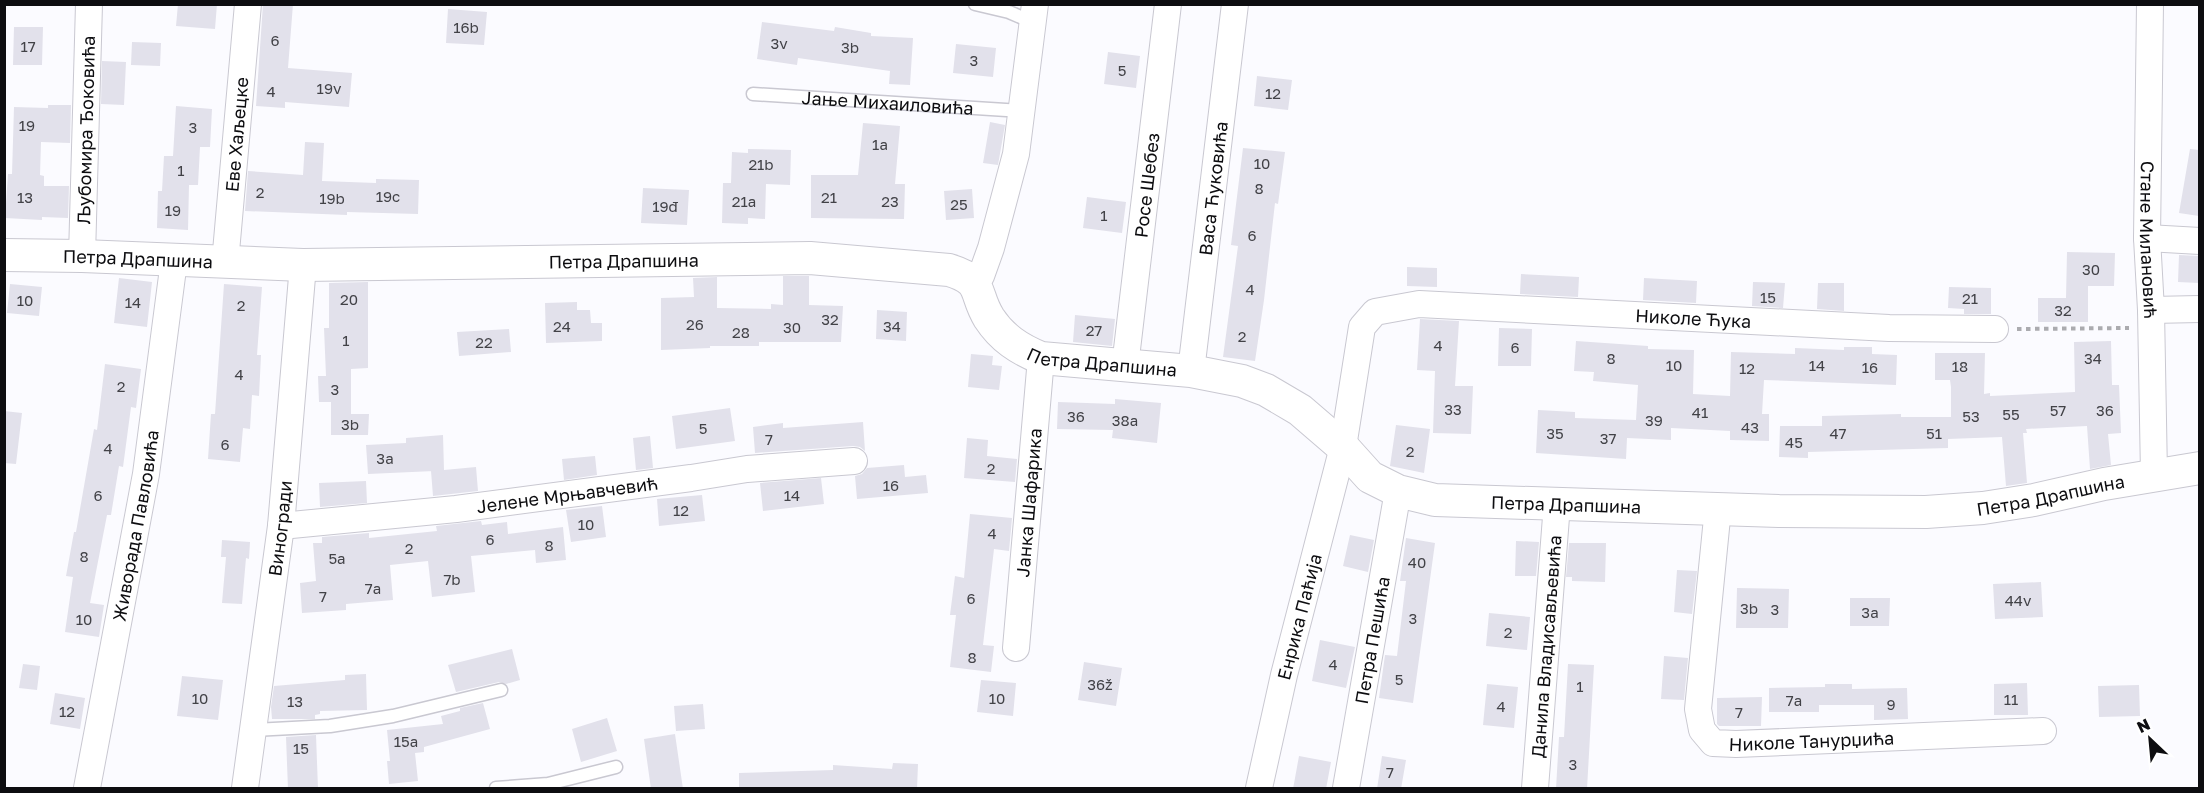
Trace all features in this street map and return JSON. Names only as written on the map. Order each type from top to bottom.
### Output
[{"type":"street","name":"Љубомира Ђоковића","points":[[82,256],[89,4]]},
{"type":"street","name":"Еве Хаљецке","points":[[225,263],[248,4]]},
{"type":"street","name":"Росе Шебез","points":[[1125,366],[1168,4]]},
{"type":"street","name":"Васа Ћуковића","points":[[1191,371],[1235,4]]},
{"type":"street","name":"Стане Милановић","points":[[2150,4],[2147,238],[2154,476]]},
{"type":"street","points":[[974,282],[981,276],[988,258],[1009,187],[1016,154],[1034,13]]},
{"type":"street","points":[[2147,238],[2199,241]]},
{"type":"street","name":"Петра Драпшина","points":[[4,255],[303,265],[810,258],[949,270],[963,274],[974,282],[989,317],[1008,341],[1041,358],[1191,371],[1242,381],[1266,390],[1300,410],[1343,447],[1370,477],[1398,491],[1435,500],[1718,508],[1779,512],[1926,512],[1971,509],[2034,500],[2199,468]]},
{"type":"street","name":"Живорада Павловића","points":[[87,789],[146,474],[174,261]]},
{"type":"street","name":"Виногради","points":[[244,789],[281,526],[303,265]]},
{"type":"street","name":"Николе Ћука","points":[[1343,447],[1362,327],[1376,312],[1398,306],[1419,304],[1889,328],[1995,329]]},
{"type":"street","points":[[2151,319],[2199,309]]},
{"type":"street","name":"Јанка Шафарика","points":[[1016,648],[1041,358]]},
{"type":"street","name":"Енрика Паћија","points":[[1259,789],[1284,675],[1343,447]]},
{"type":"street","name":"Јелене Мрњавчевић","points":[[281,526],[456,509],[747,469],[854,461]]},
{"type":"street","name":"Петра Пешића","points":[[1346,789],[1398,491]]},
{"type":"street","name":"Данила Владисављевића","points":[[1535,789],[1557,504]]},
{"type":"street","name":"Николе Танурџића","points":[[1718,508],[1698,709],[1702,730],[1713,743],[1736,744],[2043,731]]},
{"type":"lane","points":[[975,4],[1009,12],[1034,13]]},
{"type":"lane","name":"Јање Михаиловића","points":[[753,94],[1022,111]]},
{"type":"lane","points":[[253,730],[330,726],[393,716],[501,690]]},
{"type":"lane","points":[[496,789],[548,784],[616,766]]},
{"type":"path","points":[[1995,329],[2151,319]]},
{"type":"building","points":[[178,4],[217,4],[215,29],[176,26]]},
{"type":"building","points":[[263,4],[293,4],[288,68],[352,73],[349,107],[285,102],[285,108],[256,106]]},
{"type":"building","points":[[448,9],[487,12],[484,45],[446,43]]},
{"type":"building","points":[[762,22],[834,31],[835,27],[871,33],[871,36],[913,38],[910,85],[889,84],[890,71],[798,58],[797,65],[757,59]]},
{"type":"building","points":[[14,27],[43,27],[42,65],[13,65]]},
{"type":"building","points":[[132,42],[161,43],[160,66],[131,65]]},
{"type":"building","points":[[956,44],[996,48],[993,77],[953,73]]},
{"type":"building","points":[[1108,52],[1140,56],[1136,88],[1104,84]]},
{"type":"building","points":[[102,61],[126,62],[124,105],[101,104]]},
{"type":"building","points":[[1257,76],[1292,80],[1288,110],[1254,106]]},
{"type":"building","points":[[48,105],[71,105],[70,143],[41,142],[40,175],[44,176],[44,186],[69,186],[68,218],[42,217],[42,220],[5,218],[8,174],[12,174],[14,107],[48,108]]},
{"type":"building","points":[[176,106],[212,109],[210,147],[200,147],[198,185],[189,185],[188,230],[157,228],[158,191],[162,191],[164,156],[173,156]]},
{"type":"building","points":[[990,122],[1005,125],[998,165],[983,163]]},
{"type":"building","points":[[863,123],[900,126],[895,184],[905,184],[904,219],[811,218],[811,175],[858,175]]},
{"type":"building","points":[[305,142],[324,143],[322,181],[376,183],[376,179],[419,180],[418,214],[347,212],[347,215],[245,211],[248,171],[303,175]]},
{"type":"building","points":[[1243,148],[1285,152],[1278,204],[1275,203],[1255,361],[1223,357],[1238,246],[1231,245]]},
{"type":"building","points":[[748,149],[791,150],[790,185],[766,184],[765,219],[748,218],[748,224],[722,223],[723,183],[731,183],[732,152],[748,153]]},
{"type":"building","points":[[2190,149],[2199,150],[2199,216],[2179,213]]},
{"type":"building","points":[[643,188],[689,190],[687,225],[641,223]]},
{"type":"building","points":[[972,189],[974,218],[946,220],[944,191]]},
{"type":"building","points":[[1087,197],[1126,202],[1122,233],[1083,228]]},
{"type":"building","points":[[2067,252],[2115,253],[2114,286],[2088,286],[2088,322],[2038,322],[2038,298],[2066,298]]},
{"type":"building","points":[[2179,255],[2199,256],[2199,283],[2178,282]]},
{"type":"building","points":[[1407,267],[1437,268],[1437,287],[1407,286]]},
{"type":"building","points":[[1521,274],[1579,277],[1578,297],[1520,294]]},
{"type":"building","points":[[783,276],[809,276],[809,305],[843,306],[841,342],[759,342],[759,346],[710,346],[710,348],[661,350],[661,298],[694,297],[693,278],[717,277],[717,308],[771,309],[771,304],[783,305]]},
{"type":"building","points":[[119,278],[152,282],[147,327],[114,323]]},
{"type":"building","points":[[1644,278],[1697,281],[1696,303],[1643,300]]},
{"type":"building","points":[[368,282],[368,368],[351,369],[351,414],[369,414],[368,435],[331,435],[331,402],[319,402],[318,376],[326,376],[324,328],[329,328],[329,283]]},
{"type":"building","points":[[1753,282],[1785,283],[1783,308],[1752,306]]},
{"type":"building","points":[[1818,283],[1844,283],[1844,311],[1817,309]]},
{"type":"building","points":[[10,284],[42,287],[39,316],[7,313]]},
{"type":"building","points":[[224,284],[262,287],[257,355],[261,355],[259,396],[252,395],[250,429],[243,428],[240,462],[208,459],[211,414],[215,414]]},
{"type":"building","points":[[1949,287],[1991,288],[1991,314],[1964,314],[1964,309],[1948,308]]},
{"type":"building","points":[[577,302],[577,310],[590,310],[591,323],[602,323],[602,341],[546,343],[545,303]]},
{"type":"building","points":[[877,310],[907,312],[906,341],[876,339]]},
{"type":"building","points":[[1075,315],[1115,319],[1112,346],[1073,342]]},
{"type":"building","points":[[1420,319],[1459,321],[1455,386],[1473,386],[1471,434],[1433,433],[1435,371],[1417,370]]},
{"type":"building","points":[[1499,328],[1532,329],[1531,366],[1498,366]]},
{"type":"building","points":[[509,329],[511,352],[459,356],[457,332]]},
{"type":"building","points":[[1576,341],[1648,346],[1648,349],[1694,350],[1693,394],[1730,396],[1731,352],[1795,354],[1795,348],[1844,350],[1844,347],[1872,347],[1872,354],[1897,355],[1896,385],[1764,380],[1762,414],[1769,414],[1769,441],[1730,440],[1730,431],[1671,428],[1671,440],[1627,438],[1626,459],[1536,453],[1538,410],[1575,412],[1575,418],[1636,420],[1638,385],[1593,381],[1594,372],[1574,371]]},
{"type":"building","points":[[2111,341],[2112,385],[2119,385],[2121,433],[2108,434],[2111,465],[2090,469],[2087,426],[2026,429],[2027,433],[2023,433],[2027,483],[2006,486],[2002,437],[1948,439],[1948,448],[1808,452],[1808,458],[1779,457],[1780,426],[1822,426],[1822,416],[1901,414],[1901,417],[1951,417],[1950,380],[1935,380],[1935,353],[1985,353],[1984,394],[1990,393],[1990,396],[2075,392],[2074,342]]},
{"type":"building","points":[[971,354],[993,356],[992,365],[1002,366],[999,390],[968,387]]},
{"type":"building","points":[[105,364],[141,369],[136,408],[131,407],[123,467],[119,466],[111,515],[107,515],[90,603],[104,605],[99,637],[65,632],[73,577],[66,576],[94,429],[97,430]]},
{"type":"building","points":[[1115,399],[1161,403],[1157,443],[1112,438],[1113,430],[1057,429],[1058,402],[1115,404]]},
{"type":"building","points":[[730,408],[735,441],[676,449],[672,416]]},
{"type":"building","points":[[4,411],[22,413],[16,464],[4,463]]},
{"type":"building","points":[[863,422],[865,451],[853,446],[755,453],[753,427],[783,423],[783,428]]},
{"type":"building","points":[[1396,425],[1430,429],[1424,473],[1390,466]]},
{"type":"building","points":[[443,435],[444,470],[476,467],[478,491],[433,496],[431,471],[368,474],[366,445],[406,443],[406,438]]},
{"type":"building","points":[[650,436],[653,468],[636,470],[633,438]]},
{"type":"building","points":[[967,438],[988,440],[987,456],[1017,459],[1015,482],[964,478]]},
{"type":"building","points":[[595,456],[597,475],[564,480],[562,459]]},
{"type":"building","points":[[904,465],[905,477],[926,475],[928,493],[857,499],[855,476],[862,474],[867,468]]},
{"type":"building","points":[[821,478],[824,504],[763,511],[760,483]]},
{"type":"building","points":[[366,481],[367,503],[320,507],[319,483]]},
{"type":"building","points":[[702,495],[705,521],[659,526],[657,499]]},
{"type":"building","points":[[602,506],[606,537],[571,542],[566,510]]},
{"type":"building","points":[[970,514],[1012,518],[1009,551],[994,549],[983,645],[994,646],[991,672],[950,667],[956,615],[950,615],[955,576],[964,578]]},
{"type":"building","points":[[481,521],[482,525],[507,522],[508,534],[563,527],[566,560],[536,563],[535,550],[471,556],[475,592],[432,597],[428,561],[390,565],[393,600],[346,604],[346,610],[302,613],[300,583],[316,581],[313,543],[322,543],[322,537],[369,533],[369,538],[437,531],[436,526]]},
{"type":"building","points":[[1350,535],[1374,540],[1368,572],[1343,566]]},
{"type":"building","points":[[1406,538],[1435,543],[1413,703],[1379,698],[1385,655],[1397,656],[1406,581],[1400,581]]},
{"type":"building","points":[[222,540],[250,542],[249,559],[246,558],[242,604],[222,603],[226,557],[221,557]]},
{"type":"building","points":[[1516,541],[1539,542],[1536,576],[1515,576]]},
{"type":"building","points":[[1569,543],[1606,543],[1605,582],[1572,581],[1572,577],[1566,577]]},
{"type":"building","points":[[1677,570],[1697,571],[1692,614],[1674,612]]},
{"type":"building","points":[[2041,582],[2043,617],[1995,619],[1993,584]]},
{"type":"building","points":[[1737,588],[1789,589],[1788,628],[1736,628]]},
{"type":"building","points":[[1850,598],[1890,598],[1889,626],[1850,626]]},
{"type":"building","points":[[1489,613],[1530,617],[1527,650],[1486,646]]},
{"type":"building","points":[[1320,640],[1355,647],[1346,688],[1312,681]]},
{"type":"building","points":[[512,649],[520,680],[506,684],[499,682],[456,692],[448,665]]},
{"type":"building","points":[[1664,656],[1688,658],[1684,700],[1661,699]]},
{"type":"building","points":[[1084,662],[1122,668],[1116,706],[1078,700]]},
{"type":"building","points":[[23,664],[40,666],[37,690],[19,688]]},
{"type":"building","points":[[1568,664],[1594,665],[1587,789],[1556,789],[1559,737],[1564,737]]},
{"type":"building","points":[[366,674],[367,710],[320,711],[320,714],[315,715],[315,719],[272,719],[274,686],[345,680],[345,675]]},
{"type":"building","points":[[182,676],[223,680],[218,720],[177,716]]},
{"type":"building","points":[[981,680],[1016,683],[1013,716],[977,712]]},
{"type":"building","points":[[2027,683],[2028,715],[1994,715],[1994,684]]},
{"type":"building","points":[[1487,684],[1518,687],[1514,728],[1483,725]]},
{"type":"building","points":[[1825,684],[1852,684],[1852,689],[1907,688],[1908,719],[1874,720],[1874,705],[1819,705],[1819,712],[1769,712],[1769,688],[1825,687]]},
{"type":"building","points":[[2139,685],[2140,716],[2099,717],[2098,686]]},
{"type":"building","points":[[55,693],[85,698],[80,729],[50,724]]},
{"type":"building","points":[[1762,697],[1761,726],[1719,726],[1717,724],[1717,698]]},
{"type":"building","points":[[483,703],[490,729],[424,747],[424,752],[415,753],[418,781],[389,784],[387,761],[390,761],[387,730],[443,724],[441,716],[460,711],[460,708]]},
{"type":"building","points":[[703,704],[705,729],[676,731],[674,706]]},
{"type":"building","points":[[607,718],[617,751],[581,762],[572,729]]},
{"type":"building","points":[[675,734],[683,789],[651,789],[644,739]]},
{"type":"building","points":[[316,735],[318,789],[288,789],[286,737]]},
{"type":"building","points":[[1299,756],[1331,762],[1326,789],[1293,789]]},
{"type":"building","points":[[1382,756],[1406,760],[1401,789],[1377,789]]},
{"type":"building","points":[[893,763],[918,764],[917,789],[739,789],[739,773],[833,770],[833,765],[892,769]]}]
